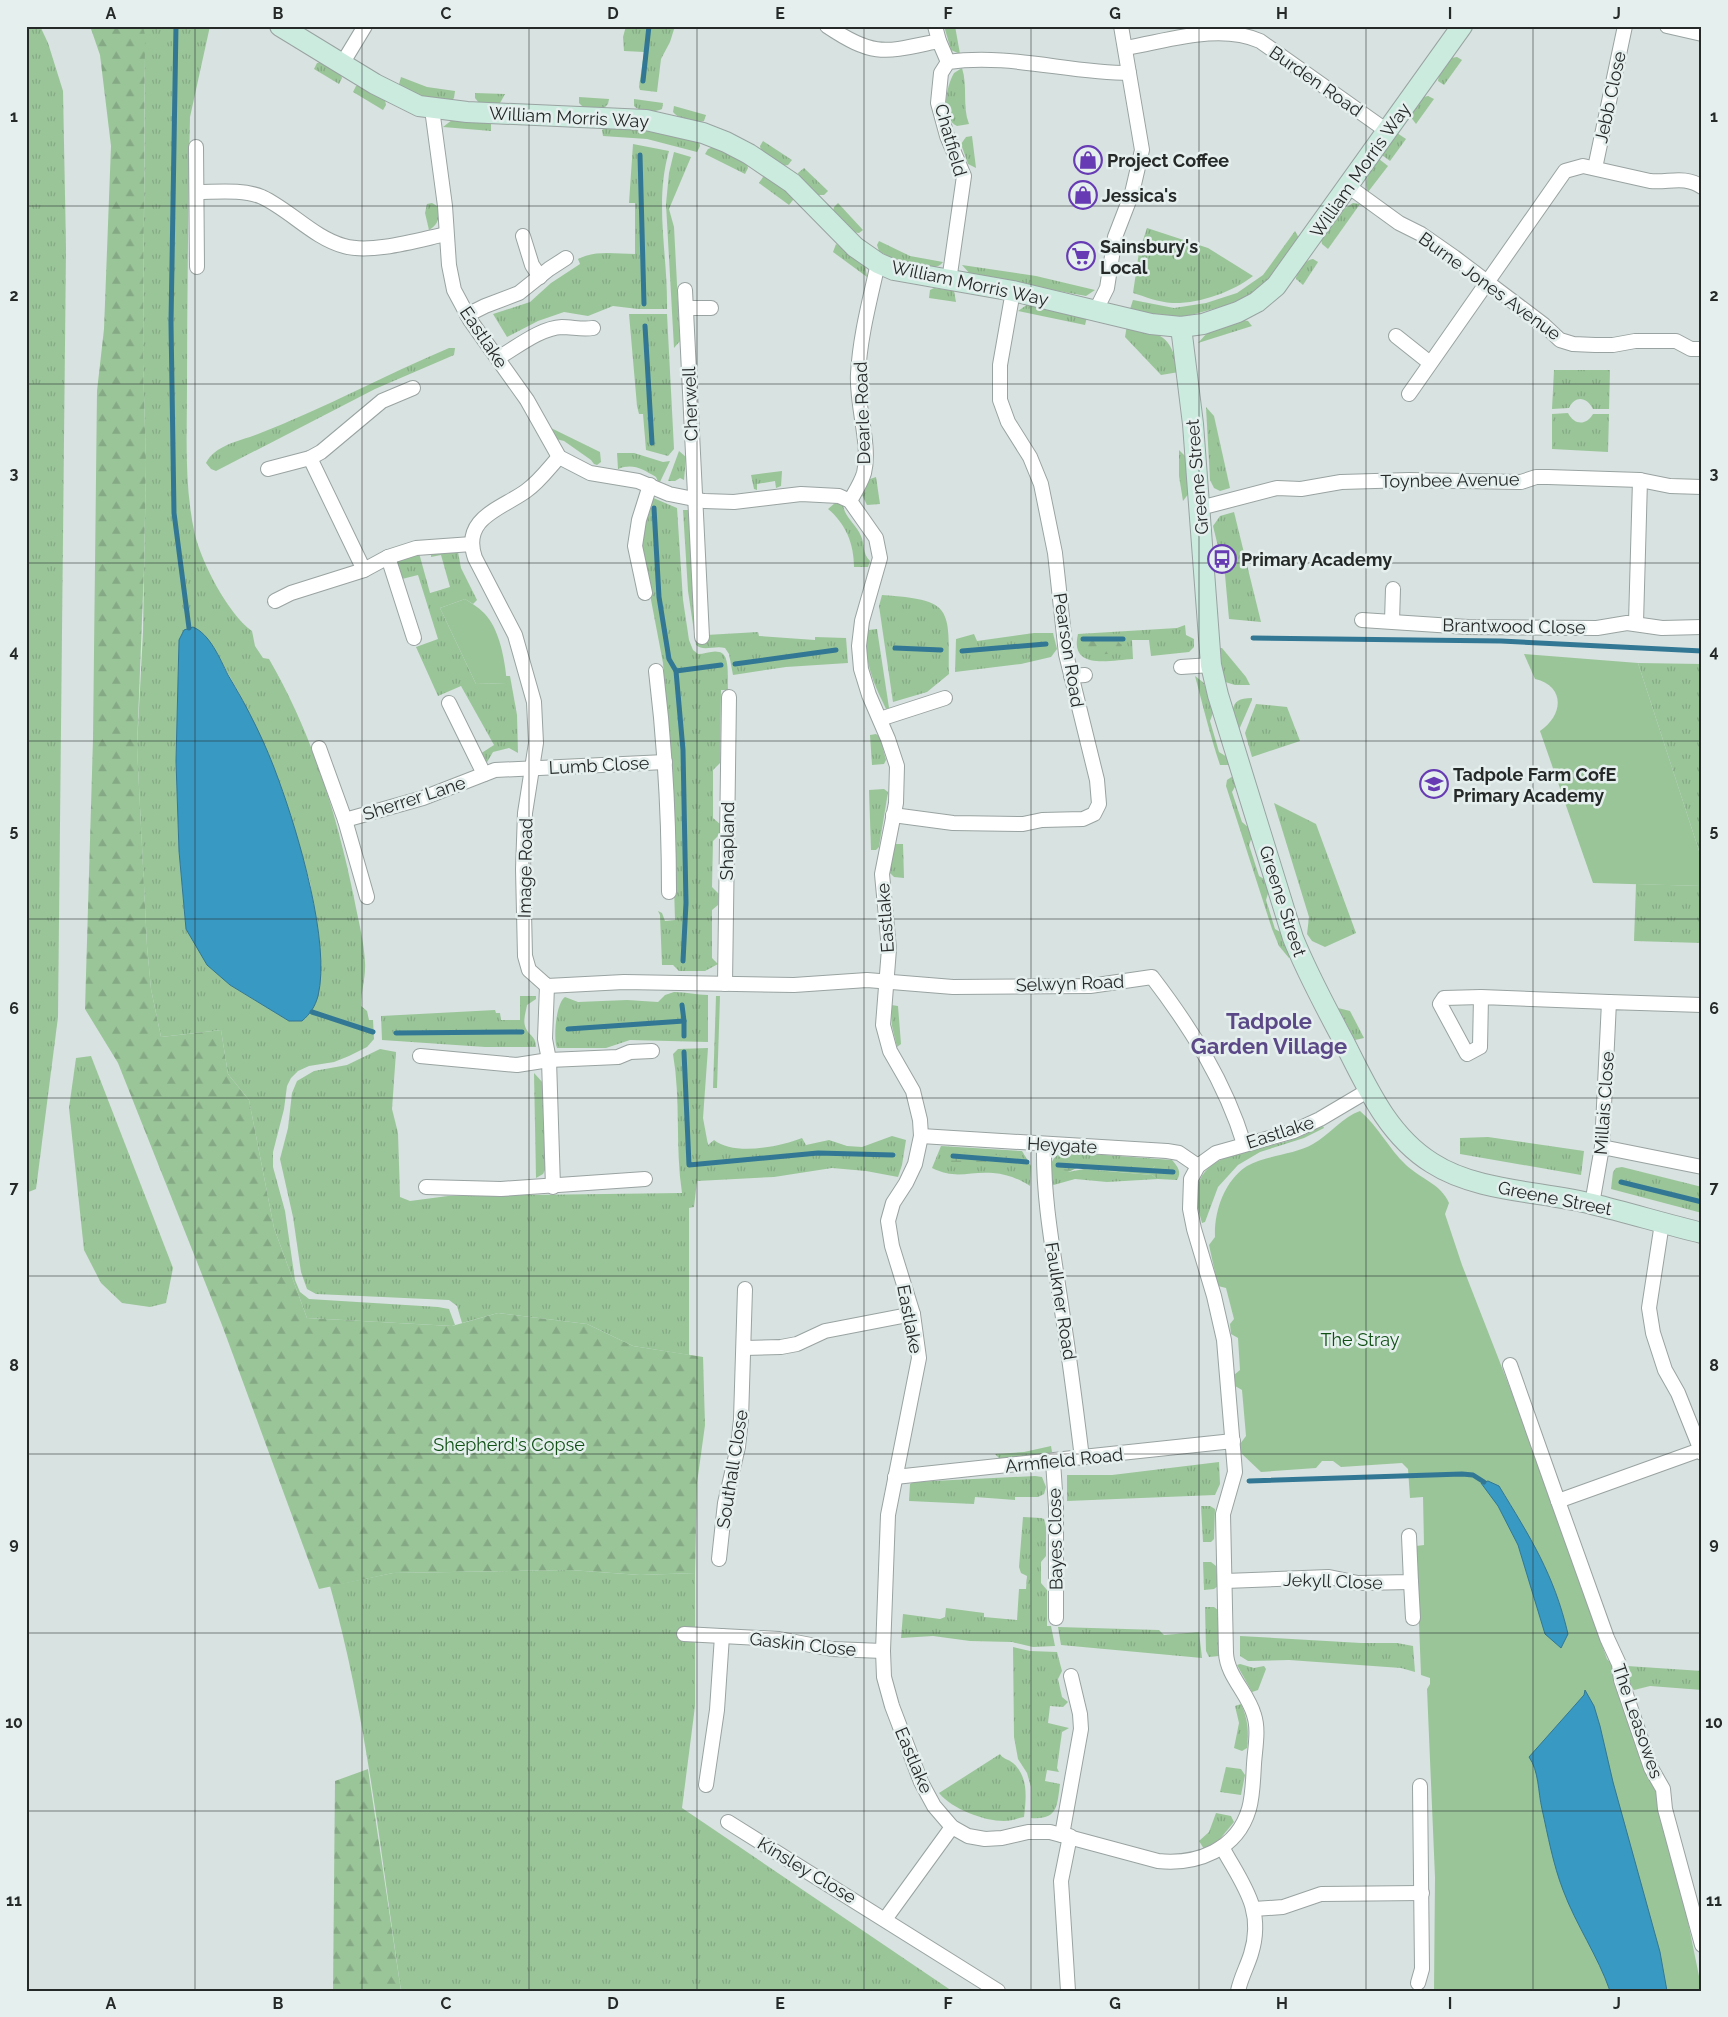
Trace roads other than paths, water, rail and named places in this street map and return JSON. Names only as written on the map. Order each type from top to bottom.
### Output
[{"type":"street","name":"William Morris Way","points":[[280,26],[405,101],[432,109],[623,117],[666,123],[703,133],[749,154],[792,183],[855,247],[878,263],[894,270],[1013,291],[1151,324],[1181,327],[1225,317],[1246,308],[1266,295],[1284,277],[1462,26]]},
{"type":"street","points":[[342,64],[365,26]]},
{"type":"street","points":[[827,26],[851,42],[874,51],[897,50],[939,41]]},
{"type":"street","points":[[935,26],[948,62],[976,58],[1104,73],[1129,73]]},
{"type":"street","points":[[1096,310],[1106,288],[1115,237],[1132,193],[1142,150],[1121,26]]},
{"type":"street","name":"Jebb Close","points":[[1595,168],[1624,26]]},
{"type":"street","points":[[1667,26],[1702,34]]},
{"type":"street","name":"Burden Road","points":[[1125,48],[1221,33],[1244,34],[1260,41],[1387,131]]},
{"type":"street","name":"Chatfield","points":[[948,62],[941,73],[938,103],[947,136],[964,176],[949,281]]},
{"type":"street","name":"Eastlake","points":[[432,109],[445,206],[451,278],[467,315],[526,400],[559,456]]},
{"type":"street","points":[[196,146],[197,267]]},
{"type":"street","points":[[1409,394],[1561,175],[1577,166],[1595,168],[1650,181],[1659,182],[1672,178],[1692,181],[1702,187]]},
{"type":"street","name":"Burne Jones Avenue","points":[[1348,186],[1398,223],[1421,234],[1565,342],[1613,345],[1635,341],[1676,342],[1692,349],[1702,349]]},
{"type":"street","points":[[197,192],[245,193],[260,196],[326,238],[345,246],[367,248],[446,234]]},
{"type":"street","points":[[524,236],[532,265],[540,277]]},
{"type":"street","points":[[467,315],[519,293],[566,258]]},
{"type":"street","name":"Dearle Road","points":[[850,501],[862,479],[866,463],[858,399],[858,370],[863,328],[878,263]]},
{"type":"street","name":"Cherwell","points":[[685,290],[694,499]]},
{"type":"street","name":"Pearson Road","points":[[893,815],[953,823],[1013,824],[1042,820],[1083,818],[1094,814],[1099,804],[1099,792],[1078,676],[1062,626],[1055,553],[1041,484],[1030,457],[1008,422],[1000,400],[1000,365],[1013,291]]},
{"type":"street","points":[[686,308],[711,308]]},
{"type":"street","name":"Greene Street","points":[[1181,327],[1200,508],[1211,665],[1218,695],[1293,938],[1307,973],[1369,1090],[1386,1118],[1407,1143],[1432,1163],[1448,1172],[1472,1182],[1592,1204],[1702,1233]]},
{"type":"street","points":[[498,358],[550,329],[593,328]]},
{"type":"street","points":[[1396,336],[1430,363]]},
{"type":"street","points":[[268,469],[310,458],[343,436],[382,401],[413,388]]},
{"type":"street","points":[[275,601],[291,593],[364,570],[388,557],[424,546],[472,544],[476,527],[483,518],[527,491],[559,456],[590,473],[638,481],[669,494],[694,499],[734,502],[825,494],[839,496],[850,501]]},
{"type":"street","points":[[310,458],[364,570]]},
{"type":"street","name":"Toynbee Avenue","points":[[1200,508],[1277,488],[1301,489],[1340,482],[1409,480],[1521,482],[1536,477],[1548,477],[1640,480],[1670,486],[1702,487]]},
{"type":"street","points":[[1636,623],[1640,480]]},
{"type":"street","points":[[645,593],[635,546],[636,532],[650,485]]},
{"type":"street","points":[[694,499],[702,637]]},
{"type":"street","name":"Eastlake","points":[[850,501],[876,538],[880,558],[862,620],[859,646],[861,670],[897,766],[897,790],[882,874],[888,933],[883,1002],[884,1032],[890,1051],[913,1091],[920,1120],[921,1136],[915,1164],[906,1184],[893,1203],[888,1221],[892,1246],[913,1314],[919,1358],[888,1515],[883,1651],[884,1677],[892,1706],[921,1782],[934,1806],[952,1827],[968,1836],[985,1839],[1002,1838],[1028,1832],[1066,1836],[1146,1858],[1176,1862],[1201,1858],[1222,1847],[1241,1826],[1249,1807],[1256,1738],[1253,1711],[1226,1658],[1223,1514],[1235,1472],[1221,1321],[1190,1209],[1191,1179],[1198,1166],[1216,1154],[1299,1129],[1369,1090]]},
{"type":"street","name":"Image Road","points":[[472,544],[475,558],[514,635],[525,666],[535,717],[536,742],[526,813],[523,869],[525,956],[529,970],[547,986]]},
{"type":"street","points":[[388,557],[414,638]]},
{"type":"street","points":[[1392,622],[1393,589]]},
{"type":"street","name":"Brantwood Close","points":[[1362,620],[1468,627],[1580,628],[1636,623],[1662,628],[1702,627]]},
{"type":"street","points":[[1181,667],[1211,665]]},
{"type":"street","name":"Lumb Close","points":[[656,671],[669,817],[669,892]]},
{"type":"street","name":"Shapland","points":[[725,984],[729,697]]},
{"type":"street","points":[[880,719],[946,698]]},
{"type":"street","name":"Sherrer Lane","points":[[449,703],[484,774]]},
{"type":"street","name":"Sherrer Lane","points":[[318,748],[345,820],[367,898]]},
{"type":"street","name":"Lumb Close","points":[[533,768],[665,762]]},
{"type":"street","name":"Sherrer Lane","points":[[345,820],[423,798],[484,774],[505,768],[533,768]]},
{"type":"street","name":"Selwyn Road","points":[[886,981],[953,987],[1090,986],[1152,977],[1202,1050],[1222,1085],[1244,1144]]},
{"type":"street","points":[[553,1187],[550,1060],[545,1039],[547,986],[624,982],[794,985],[832,981],[886,981]]},
{"type":"street","points":[[1481,997],[1702,1005]]},
{"type":"street","name":"Millais Close","points":[[1592,1204],[1602,1147],[1609,1002]]},
{"type":"street","points":[[420,1056],[488,1064],[517,1064],[550,1060],[618,1057],[630,1052],[652,1051]]},
{"type":"street","name":"Heygate","points":[[921,1136],[1167,1151],[1179,1153],[1198,1166]]},
{"type":"street","name":"Faulkner Road","points":[[1044,1145],[1046,1208],[1070,1361],[1082,1458]]},
{"type":"street","points":[[1602,1147],[1702,1167]]},
{"type":"street","points":[[426,1187],[501,1189],[553,1187],[645,1179]]},
{"type":"street","points":[[1558,1501],[1701,1451],[1678,1393],[1665,1370],[1653,1333],[1649,1308],[1662,1223]]},
{"type":"street","name":"Southall Close","points":[[719,1558],[725,1503],[738,1447],[744,1380],[745,1288]]},
{"type":"street","points":[[744,1348],[789,1346],[825,1331],[913,1314]]},
{"type":"street","name":"The Leasowes","points":[[1510,1366],[1607,1638],[1619,1664],[1621,1680],[1651,1768],[1663,1789],[1666,1816],[1702,1945]]},
{"type":"street","name":"Armfield Road","points":[[895,1477],[1232,1441]]},
{"type":"street","name":"Bayes Close","points":[[1054,1461],[1056,1618]]},
{"type":"street","points":[[1409,1536],[1413,1618]]},
{"type":"street","name":"Jekyll Close","points":[[1225,1581],[1329,1577],[1358,1582],[1411,1582]]},
{"type":"street","name":"Gaskin Close","points":[[684,1634],[779,1639],[832,1649],[883,1651]]},
{"type":"street","points":[[706,1785],[717,1710],[722,1636]]},
{"type":"street","points":[[1068,1991],[1061,1881],[1081,1729],[1080,1714],[1071,1676]]},
{"type":"street","points":[[1418,1983],[1422,1969],[1420,1786]]},
{"type":"street","name":"Kinsley Close","points":[[728,1822],[886,1918],[998,1991]]},
{"type":"street","points":[[886,1918],[952,1827]]},
{"type":"street","points":[[1222,1847],[1249,1893],[1254,1909],[1251,1954],[1242,1973],[1238,1991]]},
{"type":"street","points":[[1254,1909],[1283,1907],[1321,1894],[1422,1893]]},
{"type":"water","points":[[193,627],[205,635],[214,648],[243,700],[268,753],[295,829],[311,888],[320,947],[321,974],[315,1004],[302,1021],[289,1021],[230,985],[207,965],[186,929],[179,851],[176,761],[179,640],[184,630]]},
{"type":"water","points":[[1488,1481],[1499,1486],[1531,1539],[1548,1574],[1556,1593],[1568,1634],[1561,1648],[1545,1634],[1518,1545],[1498,1506],[1481,1483]]},
{"type":"water","points":[[1585,1690],[1594,1706],[1600,1726],[1613,1782],[1660,1952],[1667,1991],[1610,1991],[1559,1880],[1536,1775],[1529,1757],[1584,1695]]},
{"type":"waterway","points":[[176,26],[171,323],[174,513],[189,628]]},
{"type":"waterway","points":[[643,81],[649,26]]},
{"type":"waterway","points":[[640,155],[644,304]]},
{"type":"waterway","points":[[645,326],[652,443]]},
{"type":"waterway","points":[[654,508],[659,597],[669,659],[676,671],[683,750],[686,903],[683,961]]},
{"type":"waterway","points":[[1253,638],[1501,641],[1702,651]]},
{"type":"waterway","points":[[1083,639],[1123,639]]},
{"type":"waterway","points":[[962,651],[1046,644]]},
{"type":"waterway","points":[[895,648],[941,650]]},
{"type":"waterway","points":[[735,664],[836,650]]},
{"type":"waterway","points":[[676,671],[721,665]]},
{"type":"waterway","points":[[568,1029],[684,1021],[682,1005]]},
{"type":"waterway","points":[[312,1012],[373,1032]]},
{"type":"waterway","points":[[684,1021],[684,1036]]},
{"type":"waterway","points":[[396,1033],[522,1032]]},
{"type":"waterway","points":[[684,1052],[689,1165],[818,1153],[893,1155]]},
{"type":"waterway","points":[[953,1156],[1027,1162]]},
{"type":"waterway","points":[[1058,1165],[1173,1172]]},
{"type":"waterway","points":[[1621,1182],[1702,1202]]},
{"type":"waterway","points":[[1249,1481],[1462,1474],[1473,1475],[1484,1482]]},
{"type":"place","name":"Project Coffee","points":[[1088,160]]},
{"type":"place","name":"Jessica's","points":[[1083,195]]},
{"type":"place","name":"Sainsbury's Local","points":[[1081,256]]},
{"type":"place","name":"Primary Academy","points":[[1222,559]]},
{"type":"place","name":"Tadpole Farm CofE Primary Academy","points":[[1434,784]]},
{"type":"district","name":"Tadpole Garden Village","points":[[1269,1034]]},
{"type":"park label","name":"The Stray","points":[[1360,1339]]},
{"type":"park label","name":"Shepherd's Copse","points":[[509,1444]]}]
